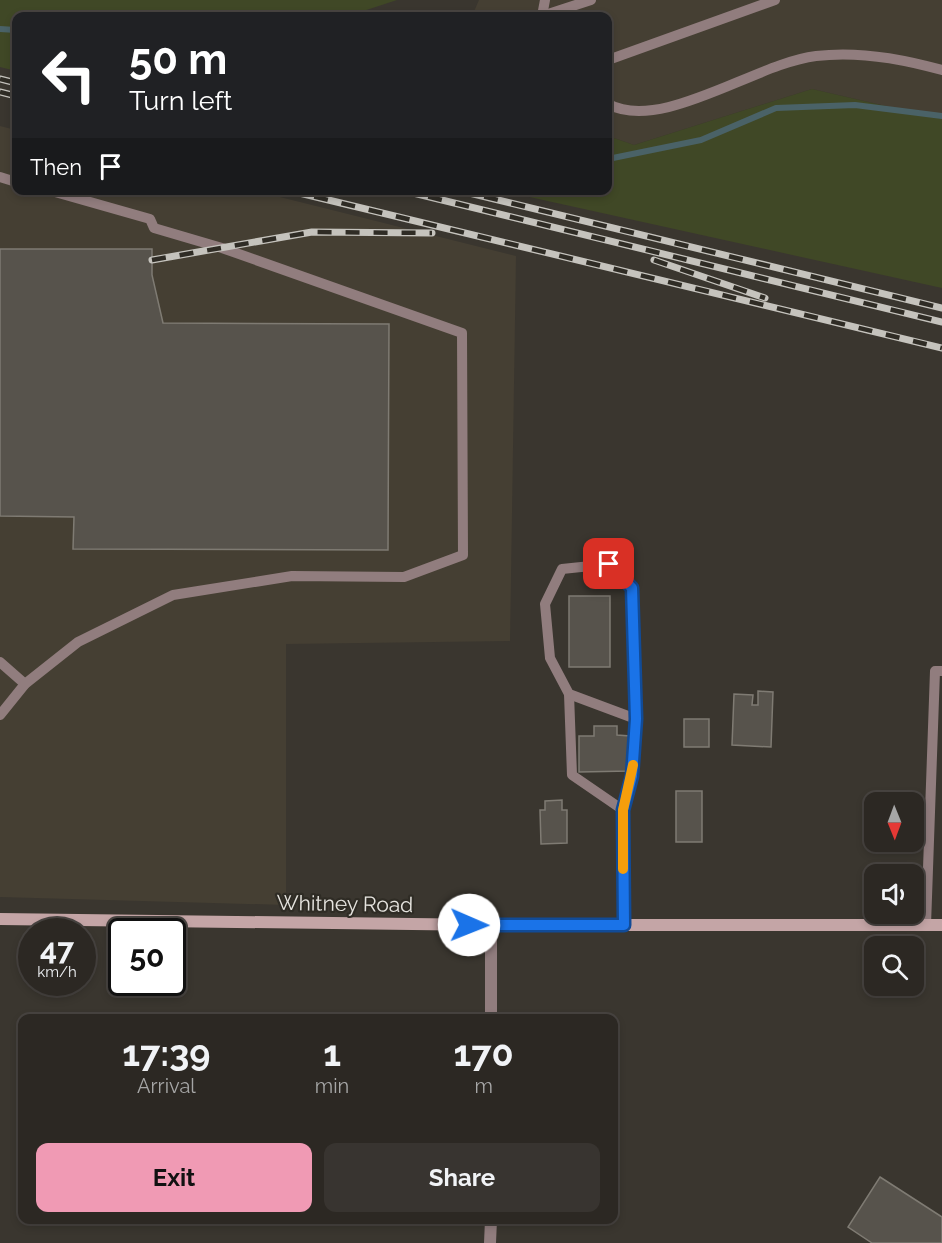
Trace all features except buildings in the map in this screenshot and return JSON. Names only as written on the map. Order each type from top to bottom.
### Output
[{"type":"main road","name":"Whitney Road","points":[[0,919],[491,926],[942,925]]},
{"type":"street","points":[[491,926],[491,1014]]},
{"type":"street","points":[[490,1224],[490,1243]]},
{"type":"lane","points":[[554,12],[591,0]]},
{"type":"lane","points":[[612,59],[775,0]]},
{"type":"lane","points":[[612,105],[637,113],[673,106],[738,81],[814,56],[857,56],[916,63],[942,70]]},
{"type":"lane","points":[[0,715],[25,684],[78,642],[173,595],[292,576],[404,577],[463,555],[462,333],[222,248],[154,228],[150,219],[66,195]]},
{"type":"lane","points":[[623,810],[572,775],[569,694],[550,658],[545,604],[562,569],[609,564],[632,588],[636,719],[632,776],[623,810],[624,925]]},
{"type":"lane","points":[[0,662],[25,684]]},
{"type":"lane","points":[[926,925],[935,670],[942,671]]},
{"type":"lane","points":[[569,694],[636,719]]},
{"type":"shaded area","points":[[479,0],[942,0],[942,119],[812,89],[634,145],[612,137],[612,12],[474,12]]},
{"type":"shaded area","points":[[0,126],[12,129],[12,195],[272,195],[516,256],[510,641],[286,644],[286,905],[0,897]]},
{"type":"green space","points":[[0,0],[397,0],[360,12],[12,12],[12,70],[0,67]]},
{"type":"green space","points":[[812,89],[942,119],[942,288],[520,195],[612,195],[612,137],[634,145]]},
{"type":"waterway","points":[[0,29],[12,30]]},
{"type":"waterway","points":[[612,158],[701,140],[776,108],[855,105],[942,116]]},
{"type":"railway","points":[[0,79],[12,82]]},
{"type":"railway","points":[[0,92],[12,95]]},
{"type":"railway","points":[[308,195],[942,348]]},
{"type":"railway","points":[[421,195],[942,322]]},
{"type":"railway","points":[[478,195],[942,308]]},
{"type":"railway","points":[[152,260],[312,232],[432,233]]},
{"type":"railway","points":[[654,260],[765,298]]},
{"type":"slow traffic","points":[[623,869],[623,810],[633,765]]},
{"type":"route","points":[[469,925],[624,925],[623,810],[632,776],[636,719],[632,588],[609,564]]}]
